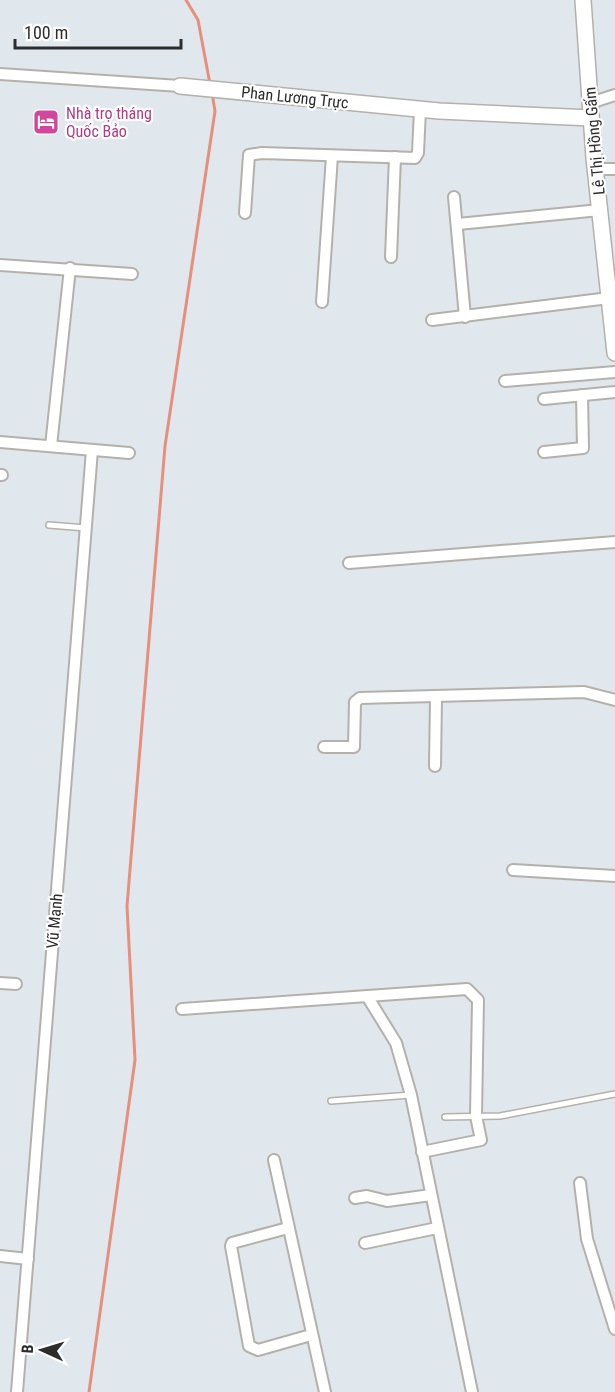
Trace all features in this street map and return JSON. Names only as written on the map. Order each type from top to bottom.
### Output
[{"type":"street","name":"Lê Thị Hồng Gấm","points":[[584,0],[595,169],[615,352]]},
{"type":"street","name":"Phan Lương Trực","points":[[0,74],[245,91],[420,109],[590,111]]},
{"type":"street","points":[[590,111],[615,95]]},
{"type":"street","points":[[245,213],[249,155],[417,156],[420,109]]},
{"type":"street","points":[[322,302],[332,156]]},
{"type":"street","points":[[391,257],[395,157]]},
{"type":"street","points":[[595,169],[615,169]]},
{"type":"street","points":[[454,197],[465,317]]},
{"type":"street","points":[[458,224],[600,210]]},
{"type":"street","points":[[0,265],[132,274]]},
{"type":"street","points":[[51,446],[70,268]]},
{"type":"street","points":[[432,321],[611,302]]},
{"type":"street","points":[[505,381],[615,372]]},
{"type":"street","points":[[544,399],[615,392]]},
{"type":"street","points":[[543,452],[583,448],[582,395]]},
{"type":"street","points":[[0,442],[129,453]]},
{"type":"street","name":"Vũ Mạnh","points":[[17,1392],[92,450]]},
{"type":"street","points":[[350,563],[615,542]]},
{"type":"street","points":[[324,747],[354,747],[355,702],[360,698],[436,698],[584,692],[615,700]]},
{"type":"street","points":[[435,766],[436,698]]},
{"type":"street","points":[[513,870],[615,876]]},
{"type":"street","points":[[0,983],[16,984]]},
{"type":"street","points":[[182,1009],[462,988],[475,995],[478,1000],[476,1116],[481,1140],[422,1152]]},
{"type":"street","points":[[367,996],[396,1043],[411,1095],[472,1392]]},
{"type":"street","points":[[274,1160],[325,1392]]},
{"type":"street","points":[[580,1183],[587,1239],[615,1329]]},
{"type":"street","points":[[355,1198],[368,1196],[387,1201],[431,1196]]},
{"type":"street","points":[[288,1228],[232,1243],[231,1246],[249,1346],[258,1350],[311,1335]]},
{"type":"street","points":[[365,1243],[437,1228]]},
{"type":"street","points":[[0,1256],[28,1259]]},
{"type":"lane","points":[[49,525],[86,528]]},
{"type":"lane","points":[[445,1117],[500,1116],[615,1094]]},
{"type":"lane","points":[[331,1101],[411,1095]]},
{"type":"waterway","points":[[186,0],[198,20],[210,84]]},
{"type":"waterway","points":[[89,1392],[135,1060],[127,906],[165,446],[215,111],[212,93]]},
{"type":"place","name":"Nhà trọ tháng Quốc Bảo","points":[[46,122]]}]
